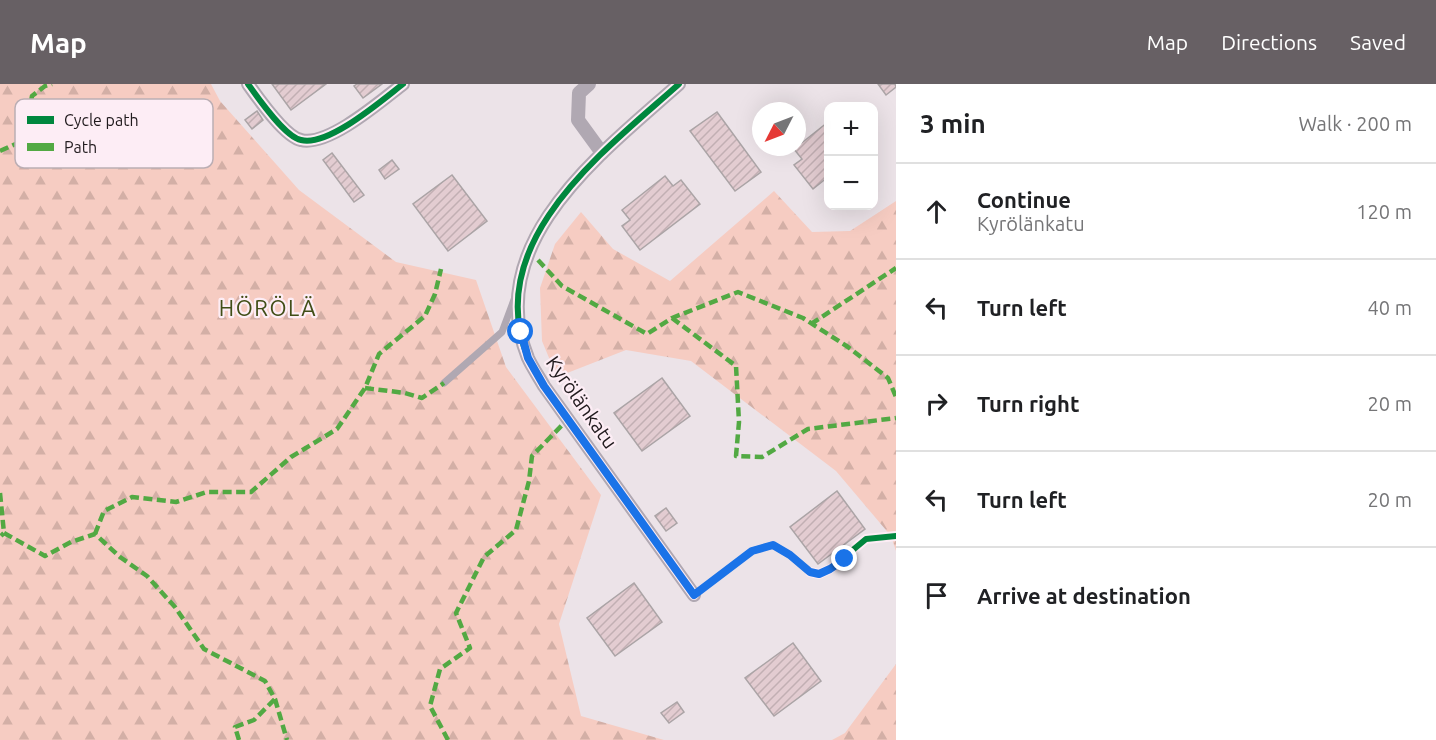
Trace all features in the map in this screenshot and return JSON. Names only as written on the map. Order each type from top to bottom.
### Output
[{"type":"street","points":[[248,84],[271,116],[299,140],[316,141],[356,120],[403,84]]},
{"type":"street","points":[[589,84],[579,93],[578,120],[602,153]]},
{"type":"street","name":"Kyrölänkatu","points":[[669,87],[568,188],[548,215],[524,266],[519,286],[518,309],[528,358],[544,386],[694,595]]},
{"type":"lane","points":[[444,383],[502,332],[519,286]]},
{"type":"lane","points":[[694,595],[752,551],[773,545],[790,555],[810,572]]},
{"type":"green space","points":[[0,84],[211,84],[220,101],[299,190],[396,262],[476,280],[506,367],[601,495],[559,624],[581,716],[664,740],[0,740]]},
{"type":"green space","points":[[774,191],[812,232],[850,231],[896,201],[896,551],[891,536],[836,471],[691,361],[626,350],[557,377],[542,341],[540,288],[555,244],[581,212],[613,249],[670,281]]},
{"type":"green space","points":[[896,664],[896,740],[832,740],[845,733]]},
{"type":"building","points":[[272,84],[326,84],[291,110]]},
{"type":"building","points":[[382,84],[363,98],[354,86]]},
{"type":"building","points":[[878,84],[895,84],[896,87],[886,95]]},
{"type":"building","points":[[257,111],[263,120],[252,129],[245,120]]},
{"type":"building","points":[[717,112],[761,172],[735,191],[690,131]]},
{"type":"building","points":[[824,125],[824,180],[813,189],[794,165],[802,159],[800,156],[806,156],[806,139]]},
{"type":"building","points":[[332,153],[364,195],[354,202],[323,160]]},
{"type":"building","points":[[392,160],[399,169],[385,179],[379,170]]},
{"type":"building","points":[[452,175],[487,221],[448,251],[413,204]]},
{"type":"building","points":[[665,176],[673,186],[681,180],[700,204],[640,250],[622,226],[630,220],[622,210]]},
{"type":"building","points":[[662,378],[690,416],[642,451],[614,413]]},
{"type":"building","points":[[837,491],[865,529],[818,564],[790,527]]},
{"type":"building","points":[[666,508],[677,523],[666,531],[655,516]]},
{"type":"building","points":[[634,583],[662,622],[615,656],[587,618]]},
{"type":"building","points":[[793,643],[821,681],[774,716],[745,678]]},
{"type":"building","points":[[677,702],[684,712],[669,723],[661,713]]},
{"type":"marked path","points":[[31,99],[45,86],[52,84]]},
{"type":"marked path","points":[[0,151],[15,144]]},
{"type":"marked path","points":[[538,260],[562,286],[647,334],[672,318],[738,292],[803,318],[848,347],[888,378],[896,397]]},
{"type":"marked path","points":[[811,324],[896,268]]},
{"type":"marked path","points":[[95,534],[104,511],[132,497],[176,502],[207,492],[251,492],[291,457],[337,429],[365,388],[379,354],[425,316],[435,294],[441,269]]},
{"type":"marked path","points":[[672,318],[736,366],[739,422],[736,456],[762,457],[808,429],[896,418]]},
{"type":"marked path","points":[[365,388],[405,393],[422,398],[444,383]]},
{"type":"marked path","points":[[448,740],[430,706],[440,669],[470,648],[456,613],[484,557],[516,530],[529,481],[532,456],[568,419]]},
{"type":"marked path","points":[[0,493],[4,533],[1,536]]},
{"type":"marked path","points":[[4,533],[45,556],[71,542],[95,534],[120,557],[147,576],[175,607],[204,649],[265,681],[275,699],[287,740]]},
{"type":"marked path","points":[[239,740],[235,727],[254,720],[275,699]]},
{"type":"cycle path","points":[[248,84],[287,132],[301,140],[325,137],[339,130],[403,84]]},
{"type":"cycle path","points":[[679,84],[617,139],[558,203],[535,238],[521,276],[518,316],[528,358],[544,386],[694,595]]},
{"type":"cycle path","points":[[810,572],[819,574],[830,569],[866,539],[896,536]]},
{"type":"district","name":"HÖRÖLÄ","points":[[268,307]]},
{"type":"route","points":[[521,332],[528,358],[544,386],[694,595],[752,551],[773,545],[790,555],[810,572],[819,574],[845,559]]}]
